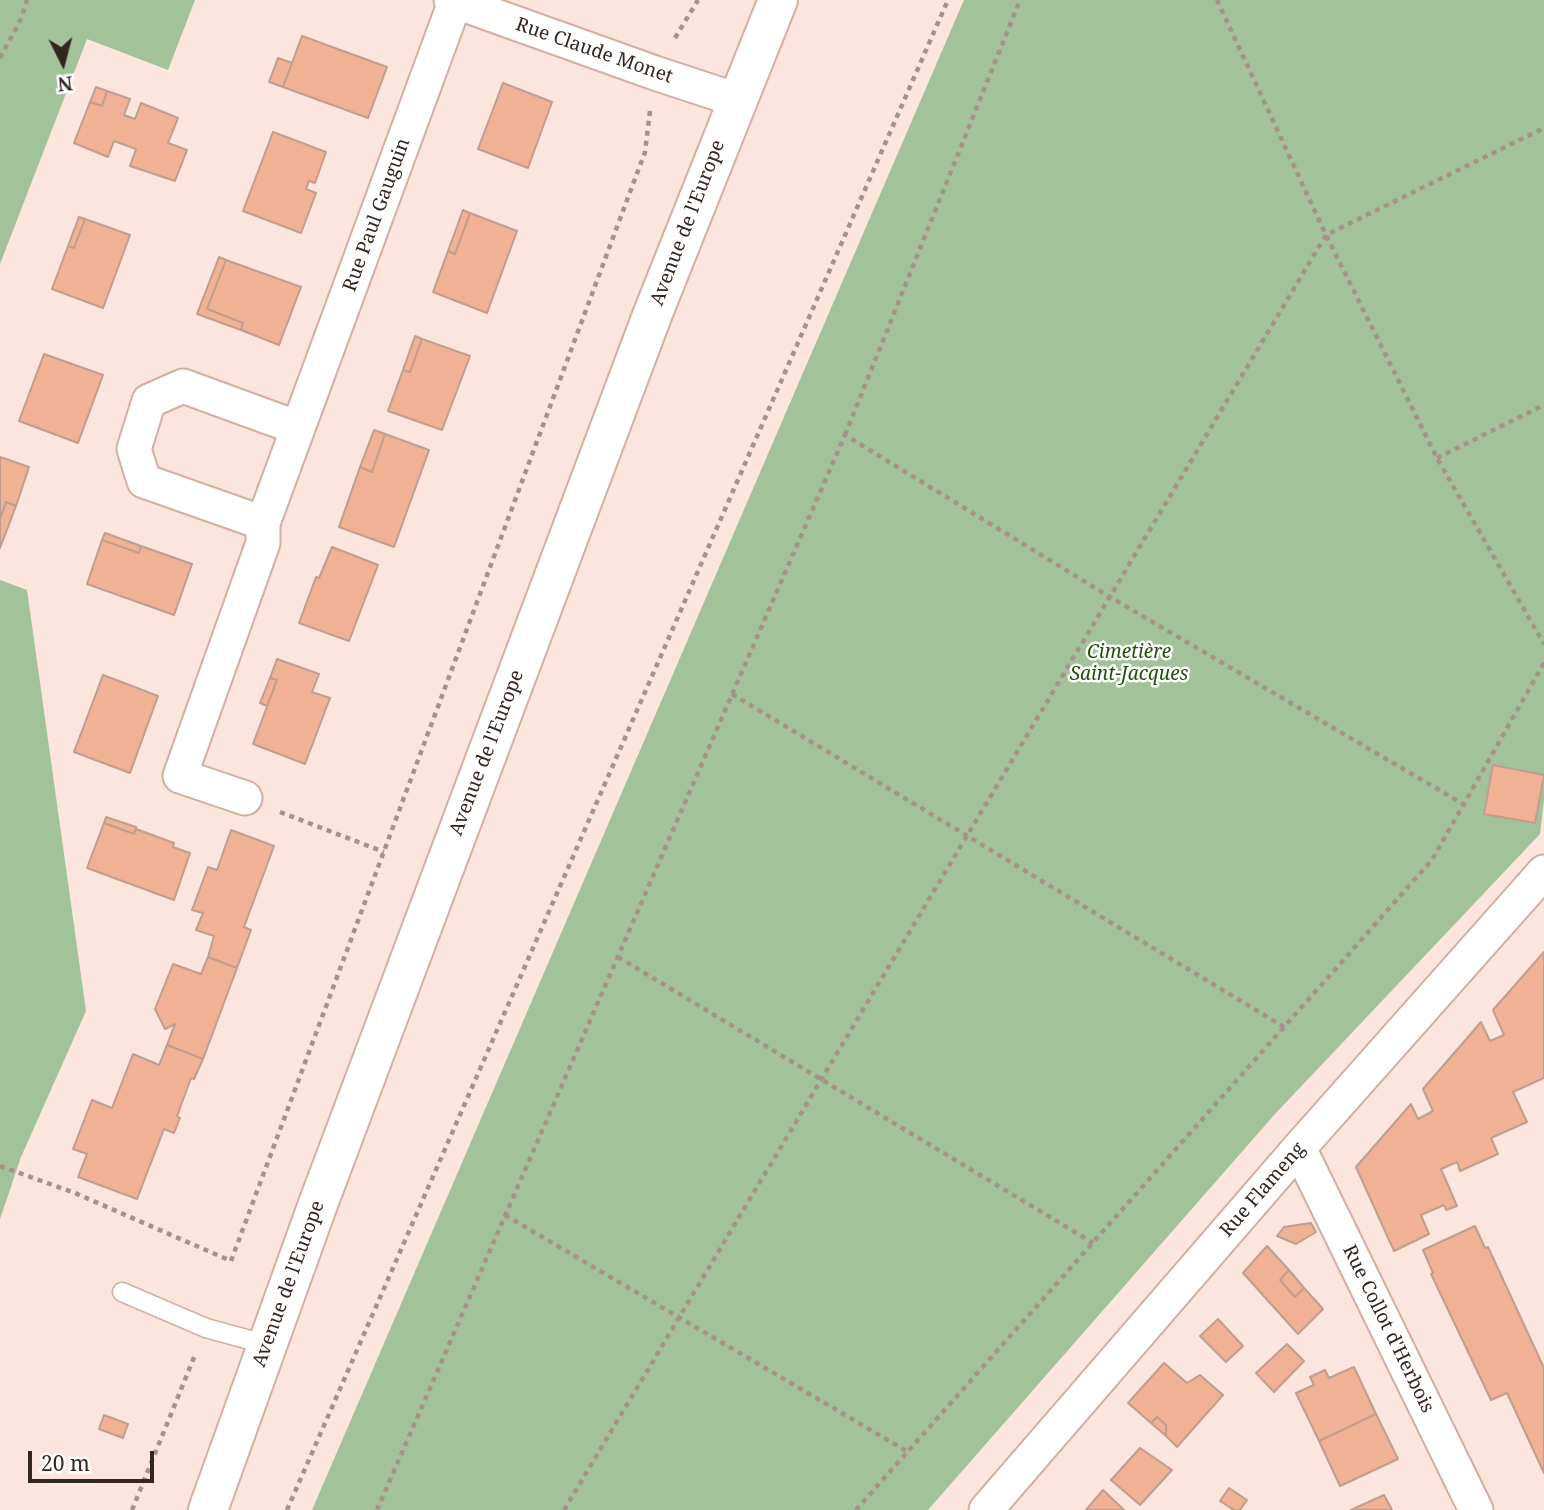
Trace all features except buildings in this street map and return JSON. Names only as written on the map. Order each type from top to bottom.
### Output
[{"type":"main road","name":"Avenue de l'Europe","points":[[208,1510],[379,1039],[653,313],[778,0]]},
{"type":"street","name":"Rue Claude Monet","points":[[466,3],[654,73],[737,100]]},
{"type":"street","name":"Rue Paul Gauguin","points":[[245,798],[180,776],[262,543],[263,523],[298,428],[466,3]]},
{"type":"street","points":[[263,523],[144,481],[134,449],[149,401],[183,386],[298,428]]},
{"type":"street","name":"Rue Flameng","points":[[986,1510],[1299,1148],[1544,872]]},
{"type":"street","name":"Rue Collot d'Herbois","points":[[1299,1148],[1476,1510]]},
{"type":"lane","points":[[122,1292],[206,1328],[268,1345]]},
{"type":"path","points":[[0,58],[20,21],[27,0]]},
{"type":"path","points":[[0,1166],[75,1193],[231,1261],[646,152],[654,73],[698,0]]},
{"type":"path","points":[[288,1510],[948,0]]},
{"type":"path","points":[[377,1510],[845,435],[1020,0]]},
{"type":"path","points":[[1217,0],[1326,235],[1437,458],[1544,644]]},
{"type":"path","points":[[564,1510],[1326,235],[1544,128]]},
{"type":"path","points":[[1437,458],[1544,405]]},
{"type":"path","points":[[845,435],[1110,597],[1463,804]]},
{"type":"path","points":[[856,1510],[1432,860],[1544,663]]},
{"type":"path","points":[[732,694],[1284,1027]]},
{"type":"path","points":[[245,798],[384,852]]},
{"type":"path","points":[[618,957],[1093,1243]]},
{"type":"path","points":[[505,1215],[908,1452]]},
{"type":"path","points":[[132,1510],[206,1328]]},
{"type":"green space","points":[[0,0],[195,0],[168,70],[87,39],[0,264]]},
{"type":"green space","name":"Cimetière Saint-Jacques","points":[[964,0],[1544,0],[1544,800],[1540,834],[1275,1114],[928,1510],[312,1510]]},
{"type":"green space","points":[[0,580],[27,590],[86,1011],[21,1157],[0,1219]]}]
